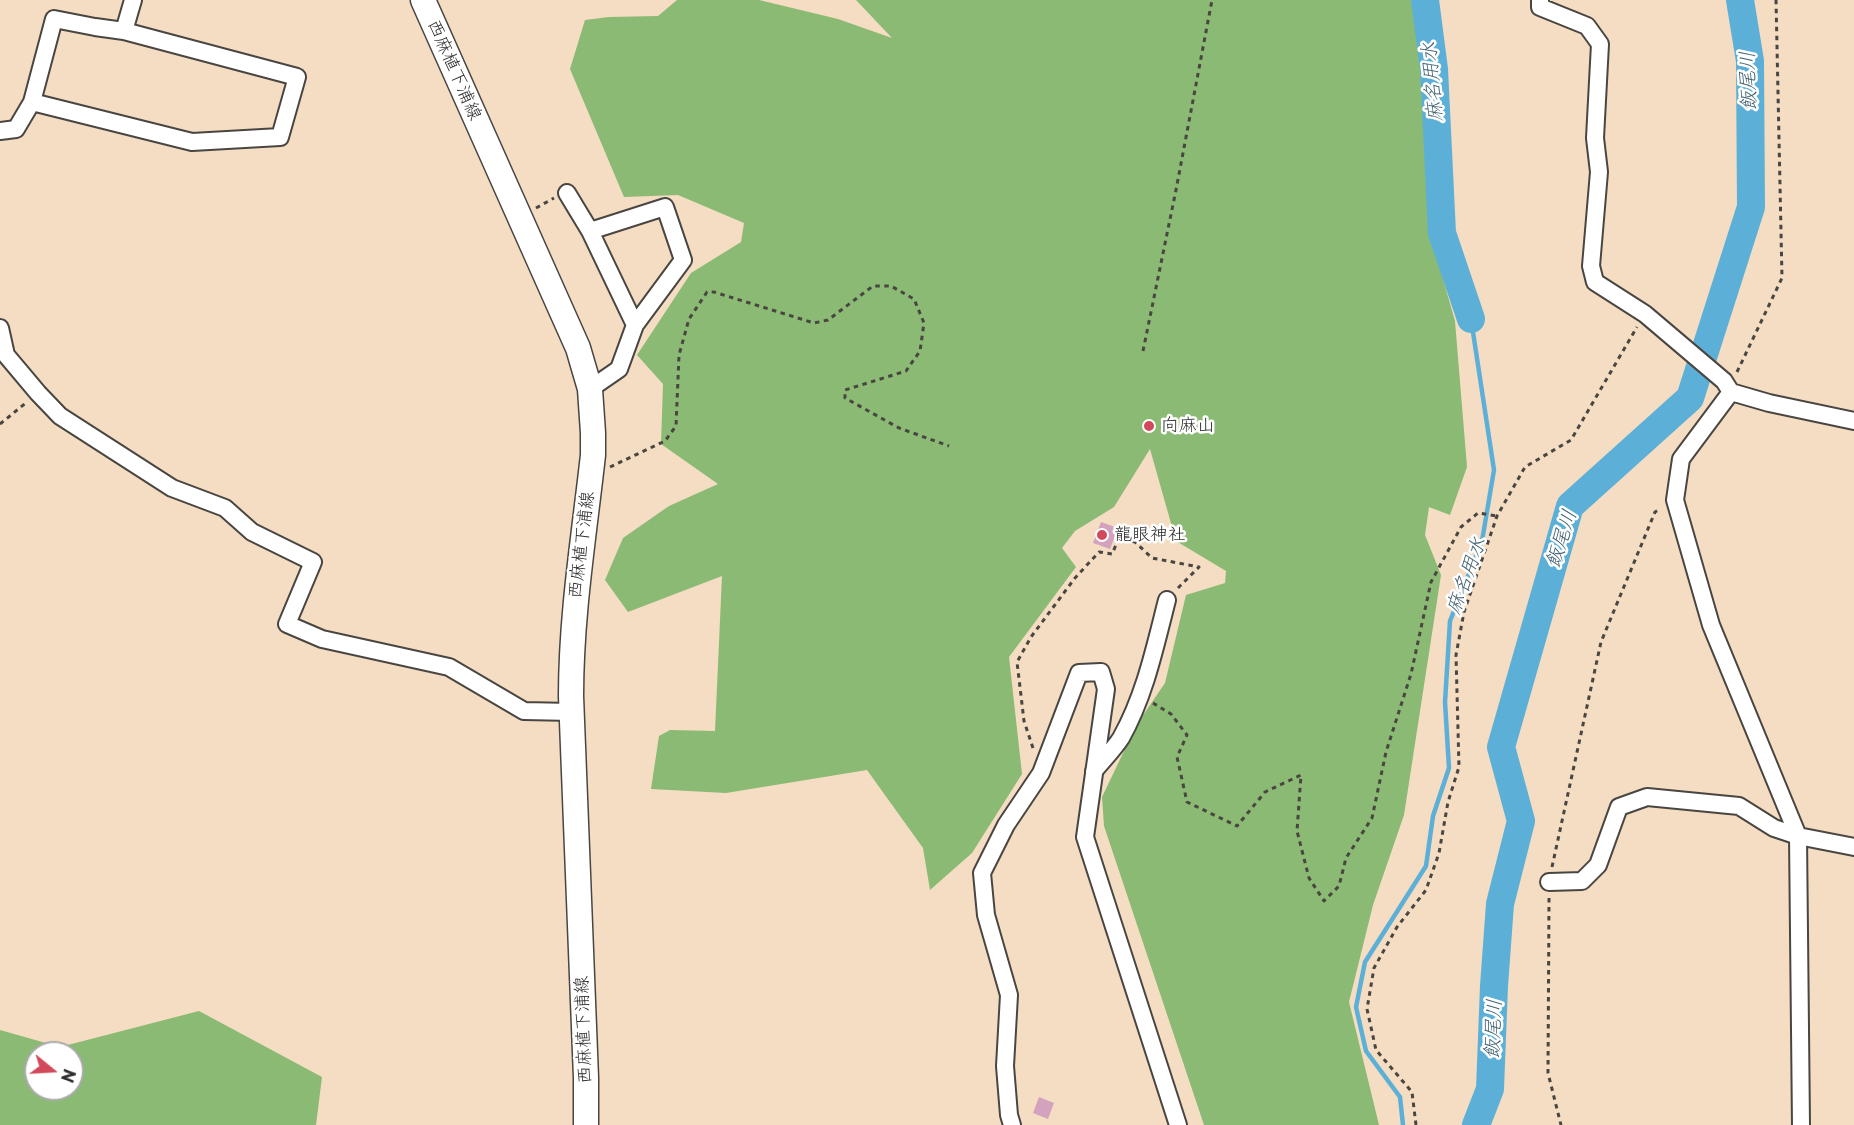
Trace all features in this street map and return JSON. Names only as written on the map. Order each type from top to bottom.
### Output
[{"type":"main road","name":"西麻植下浦線","points":[[423,0],[578,348],[590,389],[593,433],[590,477],[571,645],[586,1125]]},
{"type":"street","points":[[124,31],[133,0]]},
{"type":"street","points":[[1540,0],[1540,7],[1587,26],[1600,44],[1595,138],[1599,172],[1591,266],[1595,282],[1648,317],[1727,386],[1769,403],[1854,421]]},
{"type":"street","points":[[0,131],[16,129],[32,102],[54,19],[124,31],[297,77],[280,137],[192,142],[32,102]]},
{"type":"street","points":[[567,193],[590,231],[635,325]]},
{"type":"street","points":[[590,231],[665,207],[683,261],[635,325],[619,369],[590,389]]},
{"type":"street","points":[[0,328],[6,355],[60,416],[172,488],[225,508],[252,532],[313,562],[287,624],[322,639],[449,667],[524,711],[572,712]]},
{"type":"street","points":[[1727,386],[1682,459],[1675,500],[1711,625],[1798,836],[1801,1125]]},
{"type":"street","points":[[1093,771],[1120,739],[1148,673],[1167,600]]},
{"type":"street","points":[[1012,1125],[1009,1115],[1005,1066],[1009,995],[986,915],[982,873],[1006,825],[1041,772],[1079,673],[1101,672],[1106,689],[1084,837],[1178,1125]]},
{"type":"street","points":[[1549,882],[1582,881],[1598,865],[1619,807],[1647,797],[1739,806],[1774,828],[1798,836],[1854,847]]},
{"type":"path","points":[[1143,351],[1212,0]]},
{"type":"path","points":[[1727,386],[1782,278],[1776,0]]},
{"type":"path","points":[[524,226],[537,206],[567,193]]},
{"type":"path","points":[[590,477],[665,441],[676,426],[679,355],[688,319],[707,292],[714,292],[814,322],[828,320],[873,286],[891,286],[914,299],[924,323],[920,351],[906,371],[845,390],[845,398],[899,428],[949,446]]},
{"type":"path","points":[[1416,1125],[1412,1092],[1376,1050],[1366,1009],[1374,968],[1397,927],[1426,890],[1439,853],[1448,802],[1459,767],[1456,655],[1464,612],[1497,516],[1525,467],[1571,440],[1648,317]]},
{"type":"path","points":[[0,424],[38,393]]},
{"type":"path","points":[[1562,1125],[1548,1073],[1549,882],[1601,642],[1655,512],[1675,500]]},
{"type":"path","points":[[1139,695],[1171,714],[1187,735],[1177,757],[1186,802],[1216,817],[1237,826],[1265,792],[1301,775],[1297,831],[1309,878],[1324,901],[1339,886],[1346,858],[1372,818],[1386,752],[1410,674],[1431,582],[1461,527],[1478,513],[1497,516]]},
{"type":"path","points":[[1041,772],[1024,721],[1017,662],[1031,637],[1099,552],[1112,554],[1119,538],[1135,542],[1152,558],[1199,567],[1167,600]]},
{"type":"green space","points":[[677,0],[759,0],[838,19],[892,38],[856,0],[1415,0],[1422,48],[1433,244],[1455,321],[1467,467],[1450,515],[1429,507],[1425,535],[1441,575],[1404,815],[1373,905],[1349,1002],[1379,1125],[1204,1125],[1104,826],[1102,797],[1137,724],[1165,683],[1186,595],[1225,583],[1226,571],[1176,541],[1150,449],[1114,507],[1075,531],[1062,548],[1076,567],[1009,657],[1022,774],[972,853],[930,890],[923,848],[867,770],[726,793],[651,789],[659,736],[670,730],[715,731],[722,576],[628,612],[605,580],[623,538],[669,506],[718,484],[661,444],[663,384],[637,355],[691,273],[741,242],[744,223],[678,195],[624,197],[570,69],[585,20],[658,16]]},
{"type":"green space","points":[[199,1011],[322,1077],[316,1125],[0,1125],[0,1030],[39,1041],[24,1041],[24,1101],[84,1101],[83,1041]]},
{"type":"building","points":[[1101,522],[1118,528],[1110,549],[1093,543]]},
{"type":"building","points":[[1039,1097],[1054,1103],[1048,1119],[1033,1113]]},
{"type":"waterway","name":"麻名用水","points":[[1425,0],[1434,69],[1442,233],[1471,319]]},
{"type":"waterway","name":"飯尾川","points":[[1476,1125],[1490,1089],[1500,904],[1521,821],[1501,747],[1570,506],[1690,398],[1751,207],[1750,61],[1740,0]]},
{"type":"waterway","name":"麻名用水","points":[[1403,1125],[1400,1097],[1366,1051],[1356,1007],[1365,962],[1426,866],[1433,816],[1449,768],[1445,702],[1450,621],[1482,541],[1494,470],[1471,319]]},
{"type":"place","name":"向麻山","points":[[1149,426]]},
{"type":"place","name":"龍眼神社","points":[[1102,535]]}]
